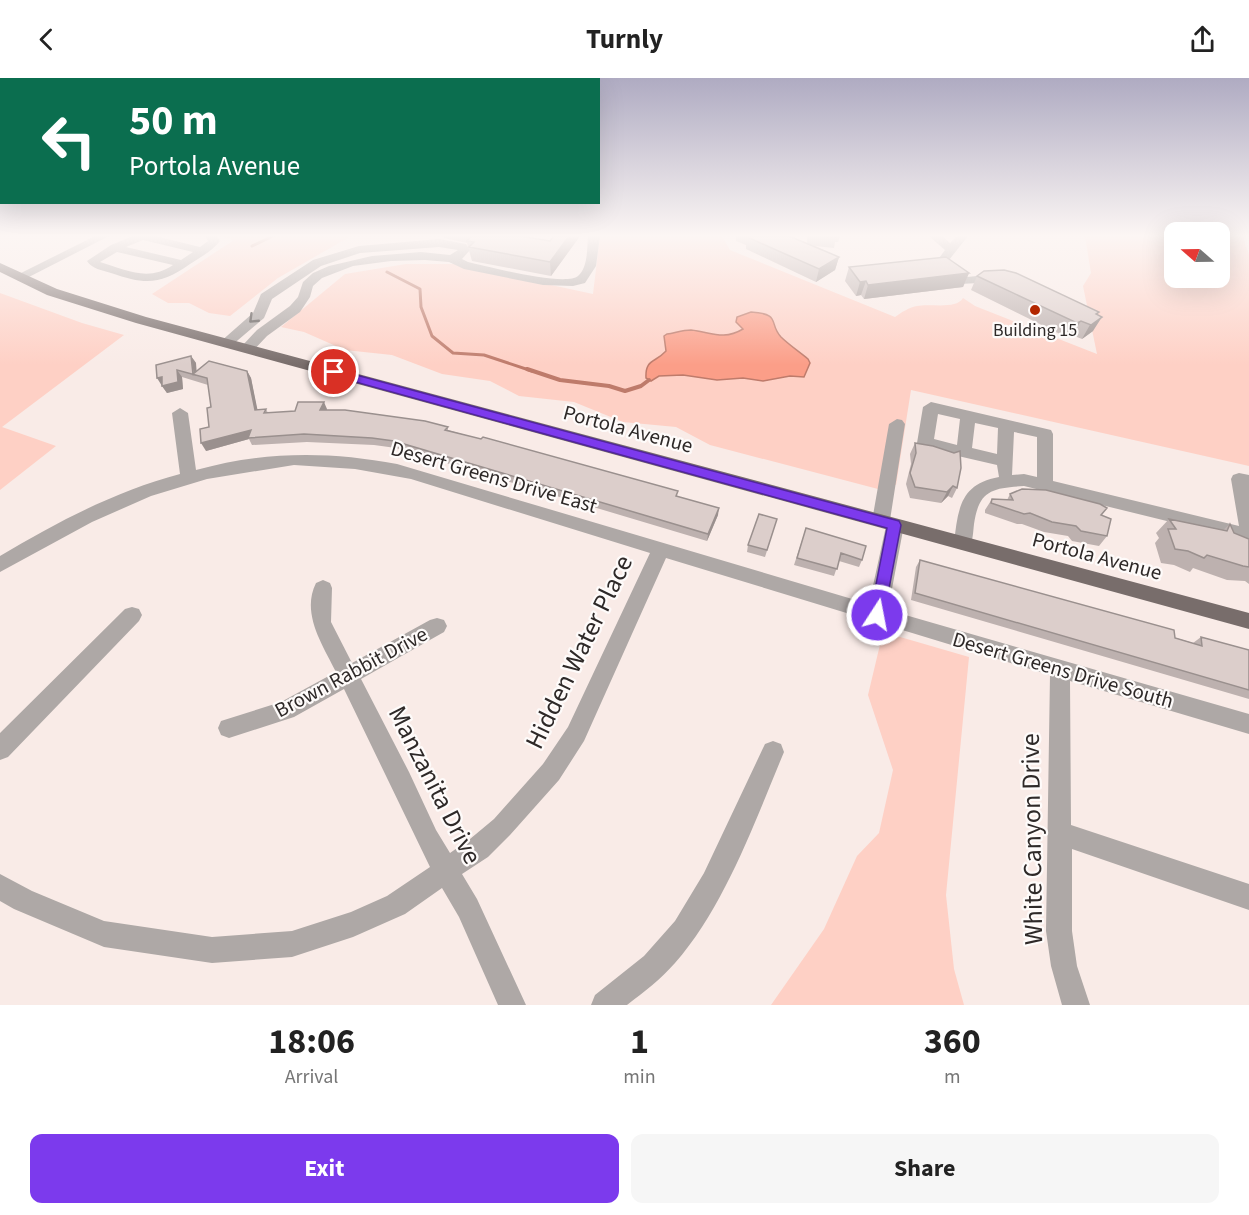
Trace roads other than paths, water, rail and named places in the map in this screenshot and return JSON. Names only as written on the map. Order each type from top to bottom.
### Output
[{"type":"main road","name":"Portola Avenue","points":[[25,279],[90,305],[247,349],[1249,621]]},
{"type":"street","points":[[226,343],[259,315],[266,297],[294,279]]},
{"type":"street","points":[[247,349],[262,333],[301,303],[303,291],[311,279]]},
{"type":"street","points":[[537,279],[555,283],[571,283],[581,279]]},
{"type":"street","points":[[961,279],[964,282],[987,279]]},
{"type":"street","points":[[280,289],[292,288],[303,291]]},
{"type":"street","points":[[1004,461],[925,442],[931,407],[1045,434],[1045,483]]},
{"type":"street","points":[[180,413],[189,476]]},
{"type":"street","points":[[964,452],[968,416]]},
{"type":"street","points":[[877,615],[897,424]]},
{"type":"street","points":[[1006,425],[1004,461],[1006,480]]},
{"type":"street","name":"Desert Greens Drive East","points":[[0,565],[88,514],[149,489],[189,476],[284,460],[312,459],[389,468],[877,615]]},
{"type":"street","points":[[963,543],[967,509],[971,497],[979,489],[991,483],[1006,480],[1045,483],[1231,530],[1249,537],[1247,512],[1239,479],[1249,481]]},
{"type":"street","name":"Hidden Water Place","points":[[0,887],[23,900],[104,934],[212,950],[292,944],[353,924],[396,905],[479,848],[502,828],[551,772],[576,734],[661,549]]},
{"type":"street","name":"Manzanita Drive","points":[[323,588],[321,622],[401,780],[427,839],[468,908],[512,1005]]},
{"type":"street","points":[[0,749],[132,615]]},
{"type":"street","name":"Desert Greens Drive South","points":[[877,615],[1249,724]]},
{"type":"street","name":"Brown Rabbit Drive","points":[[229,728],[286,711],[437,627]]},
{"type":"street","name":"White Canyon Drive","points":[[1060,670],[1059,931],[1064,966],[1076,1005]]},
{"type":"street","points":[[604,1005],[667,952],[686,926],[716,874],[773,752]]},
{"type":"street","points":[[1059,833],[1249,897]]},
{"type":"waterway","points":[[401,279],[420,289],[421,307],[432,336],[453,353],[484,355],[532,371]]},
{"type":"waterway","points":[[527,369],[560,380],[609,386],[625,391],[641,386],[649,380]]},
{"type":"place","name":"Building 15","points":[[1035,310]]}]
